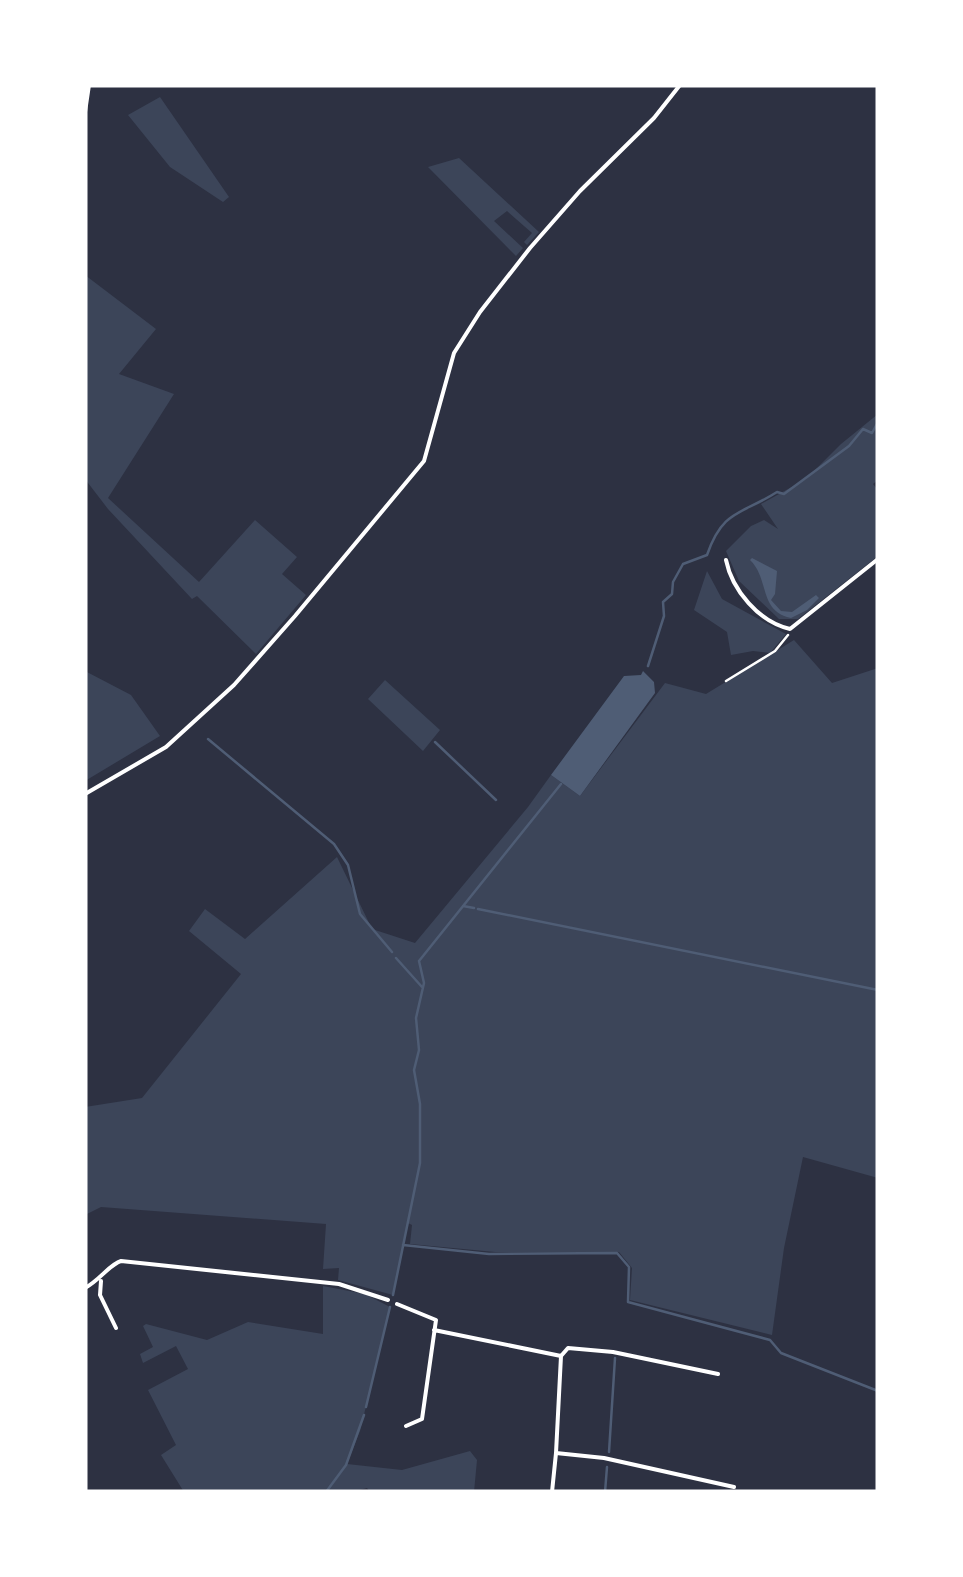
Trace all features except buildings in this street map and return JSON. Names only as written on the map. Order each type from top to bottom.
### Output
[{"type":"street","points":[[85,112],[90,85]]},
{"type":"street","points":[[85,794],[166,748],[234,685],[285,628],[424,461],[454,353],[480,312],[530,248],[654,118],[680,85]]},
{"type":"street","points":[[726,560],[748,602],[774,623],[790,629],[878,558]]},
{"type":"street","points":[[85,1288],[121,1261],[323,1282],[388,1300]]},
{"type":"street","points":[[100,1280],[100,1295],[116,1328]]},
{"type":"street","points":[[397,1304],[436,1320],[422,1419],[406,1426]]},
{"type":"street","points":[[434,1330],[560,1356]]},
{"type":"street","points":[[552,1492],[560,1356],[568,1348],[613,1352],[718,1374]]},
{"type":"street","points":[[556,1453],[604,1458],[734,1487]]},
{"type":"path","points":[[726,681],[775,651],[790,629]]},
{"type":"shaded area","points":[[160,97],[229,197],[223,202],[170,167],[128,115]]},
{"type":"shaded area","points":[[459,158],[539,232],[527,245],[524,242],[532,233],[507,211],[494,221],[523,248],[516,256],[428,167]]},
{"type":"shaded area","points":[[85,275],[156,329],[119,374],[174,394],[108,498],[199,582],[255,520],[297,557],[282,574],[306,595],[256,654],[197,596],[192,599],[85,479]]},
{"type":"shaded area","points":[[878,414],[878,480],[873,484],[878,490],[878,556],[798,619],[779,619],[739,581],[726,551],[751,526],[764,520],[778,529],[761,504],[806,479]]},
{"type":"shaded area","points":[[752,558],[777,571],[771,600],[781,611],[792,612],[816,595],[819,598],[791,618],[781,614],[769,602]]},
{"type":"shaded area","points":[[707,571],[722,599],[786,634],[770,653],[731,655],[727,632],[694,610]]},
{"type":"shaded area","points":[[794,640],[832,683],[878,668],[878,1178],[803,1157],[784,1248],[772,1335],[630,1300],[632,1268],[619,1252],[495,1252],[410,1244],[412,1225],[408,1223],[393,1295],[338,1280],[339,1268],[323,1269],[326,1224],[101,1207],[85,1215],[85,1107],[142,1098],[241,974],[189,931],[205,909],[245,939],[337,857],[372,929],[415,943],[551,775],[580,796],[665,683],[706,694]]},
{"type":"shaded area","points":[[85,671],[131,695],[160,736],[85,781]]},
{"type":"shaded area","points":[[643,671],[654,682],[655,693],[580,796],[551,775],[624,676],[641,675]]},
{"type":"shaded area","points":[[385,680],[440,730],[423,751],[368,699]]},
{"type":"shaded area","points":[[323,1286],[365,1294],[390,1307],[360,1431],[347,1464],[402,1470],[470,1451],[477,1460],[474,1492],[370,1492],[367,1488],[352,1492],[184,1492],[161,1455],[176,1445],[148,1390],[188,1369],[176,1346],[143,1363],[140,1354],[153,1347],[143,1326],[207,1340],[248,1322],[323,1334]]},
{"type":"waterway","points":[[648,666],[664,616],[663,602],[672,594],[673,582],[683,564],[707,555],[720,529],[734,515],[777,492],[784,494],[849,446],[863,429],[872,433],[878,422]]},
{"type":"waterway","points":[[208,739],[334,844],[348,865],[360,914],[392,952]]},
{"type":"waterway","points":[[435,742],[496,800]]},
{"type":"waterway","points":[[393,1295],[420,1163],[420,1104],[414,1070],[419,1050],[416,1018],[424,983],[419,961],[561,784]]},
{"type":"waterway","points":[[463,906],[474,908]]},
{"type":"waterway","points":[[478,909],[878,990]]},
{"type":"waterway","points":[[396,958],[422,987]]},
{"type":"waterway","points":[[403,1245],[489,1254],[617,1253],[629,1267],[628,1302],[770,1340],[781,1353],[878,1391]]},
{"type":"waterway","points":[[366,1407],[390,1307]]},
{"type":"waterway","points":[[609,1452],[615,1358]]},
{"type":"waterway","points":[[326,1492],[346,1465],[364,1415]]},
{"type":"waterway","points":[[605,1492],[607,1467]]}]
